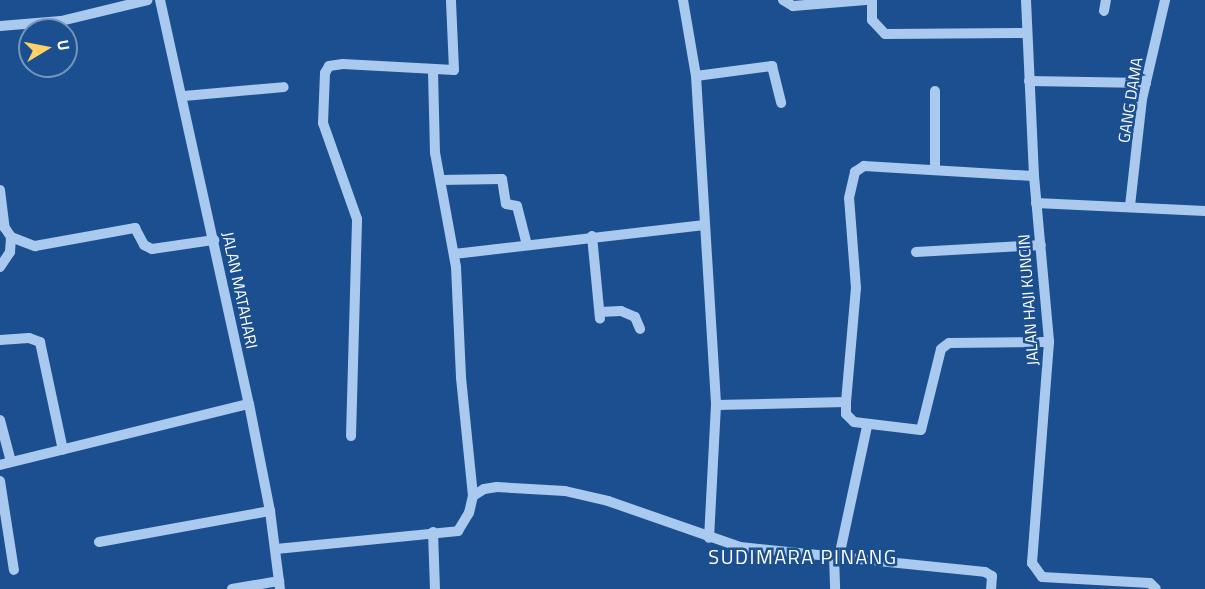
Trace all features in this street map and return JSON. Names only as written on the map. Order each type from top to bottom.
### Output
[{"type":"street","points":[[0,26],[62,21],[148,0]]},
{"type":"street","name":"JALAN MATAHARI","points":[[160,0],[184,96],[249,404],[270,511],[280,585]]},
{"type":"street","points":[[351,436],[357,219],[323,123],[324,73],[329,66],[343,64],[454,70],[451,0]]},
{"type":"street","points":[[683,0],[696,75],[716,405],[709,538]]},
{"type":"street","points":[[784,1],[793,6],[866,0]]},
{"type":"street","points":[[872,0],[872,20],[885,34],[1027,33]]},
{"type":"street","name":"JALAN HAJI KUNCIN","points":[[1026,0],[1034,176],[1049,342],[1032,563],[1038,574],[1059,584]]},
{"type":"street","name":"GANG DAMA","points":[[1130,206],[1146,83],[1165,0]]},
{"type":"street","points":[[696,75],[772,66],[781,103]]},
{"type":"street","points":[[276,549],[458,531],[464,525],[473,496],[454,254],[440,180],[431,92],[433,70]]},
{"type":"street","points":[[1029,81],[1146,83]]},
{"type":"street","points":[[184,96],[284,87]]},
{"type":"street","points":[[935,91],[935,170]]},
{"type":"street","points":[[1034,176],[864,166],[850,180],[856,288],[846,402],[849,419],[867,426],[924,429],[941,349],[949,343],[1049,342]]},
{"type":"street","points":[[440,180],[502,179],[506,204],[517,206],[527,245]]},
{"type":"street","points":[[0,190],[5,228],[11,237],[35,246],[135,228],[144,245],[152,249],[214,240]]},
{"type":"street","points":[[1036,203],[1205,211]]},
{"type":"street","points":[[454,254],[592,236],[704,225]]},
{"type":"street","points":[[592,236],[600,315],[628,314],[635,317],[640,329]]},
{"type":"street","points":[[0,267],[10,252],[11,237]]},
{"type":"street","points":[[916,252],[1041,245]]},
{"type":"street","points":[[0,340],[29,338],[40,342],[63,450]]},
{"type":"street","points":[[716,405],[846,402]]},
{"type":"street","points":[[0,420],[5,464],[249,404]]},
{"type":"street","points":[[835,589],[836,556],[867,426]]},
{"type":"street","points":[[0,481],[14,570]]},
{"type":"street","points":[[473,496],[484,489],[497,487],[565,491],[608,501],[709,538],[741,547],[985,572],[992,576],[991,589]]},
{"type":"street","points":[[99,542],[270,511]]},
{"type":"street","points":[[433,532],[435,589]]},
{"type":"street","points":[[1059,584],[1150,583],[1156,589]]},
{"type":"street","points":[[232,589],[280,585]]},
{"type":"district","name":"SUDIMARA PINANG","points":[[803,556]]}]
